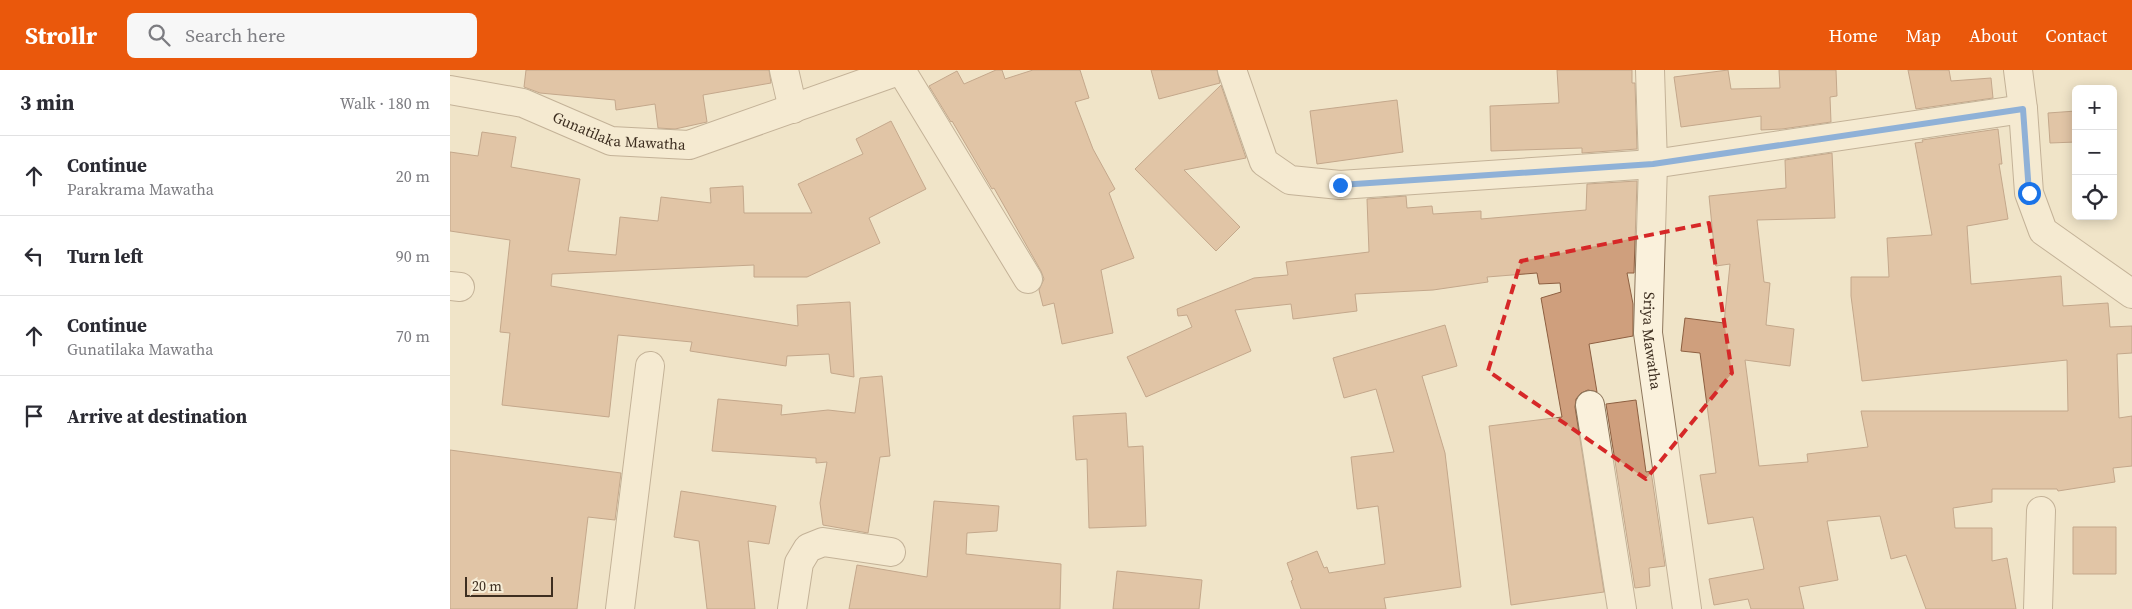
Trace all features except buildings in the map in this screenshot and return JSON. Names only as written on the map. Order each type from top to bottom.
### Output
[{"type":"street","points":[[784,70],[793,109]]},
{"type":"street","points":[[901,70],[1028,279]]},
{"type":"street","name":"Gunatilaka Mawatha","points":[[450,90],[522,103],[610,141],[689,145],[901,70]]},
{"type":"street","points":[[1232,70],[1264,162],[1290,180],[1340,185],[1653,164],[2023,109]]},
{"type":"street","name":"Sriya Mawatha","points":[[1650,70],[1653,164],[1648,333],[1687,609]]},
{"type":"street","points":[[2018,70],[2023,109],[2029,193],[2043,231],[2132,294]]},
{"type":"street","points":[[620,609],[650,366]]},
{"type":"street","points":[[1590,405],[1622,609]]},
{"type":"street","points":[[2038,609],[2041,511]]},
{"type":"street","points":[[792,609],[799,563],[808,548],[823,542],[892,552]]},
{"type":"highlighted area","points":[[1709,223],[1732,373],[1646,479],[1488,371],[1521,261]]},
{"type":"route","points":[[1340,185],[1653,164],[2023,109],[2029,193]]}]
